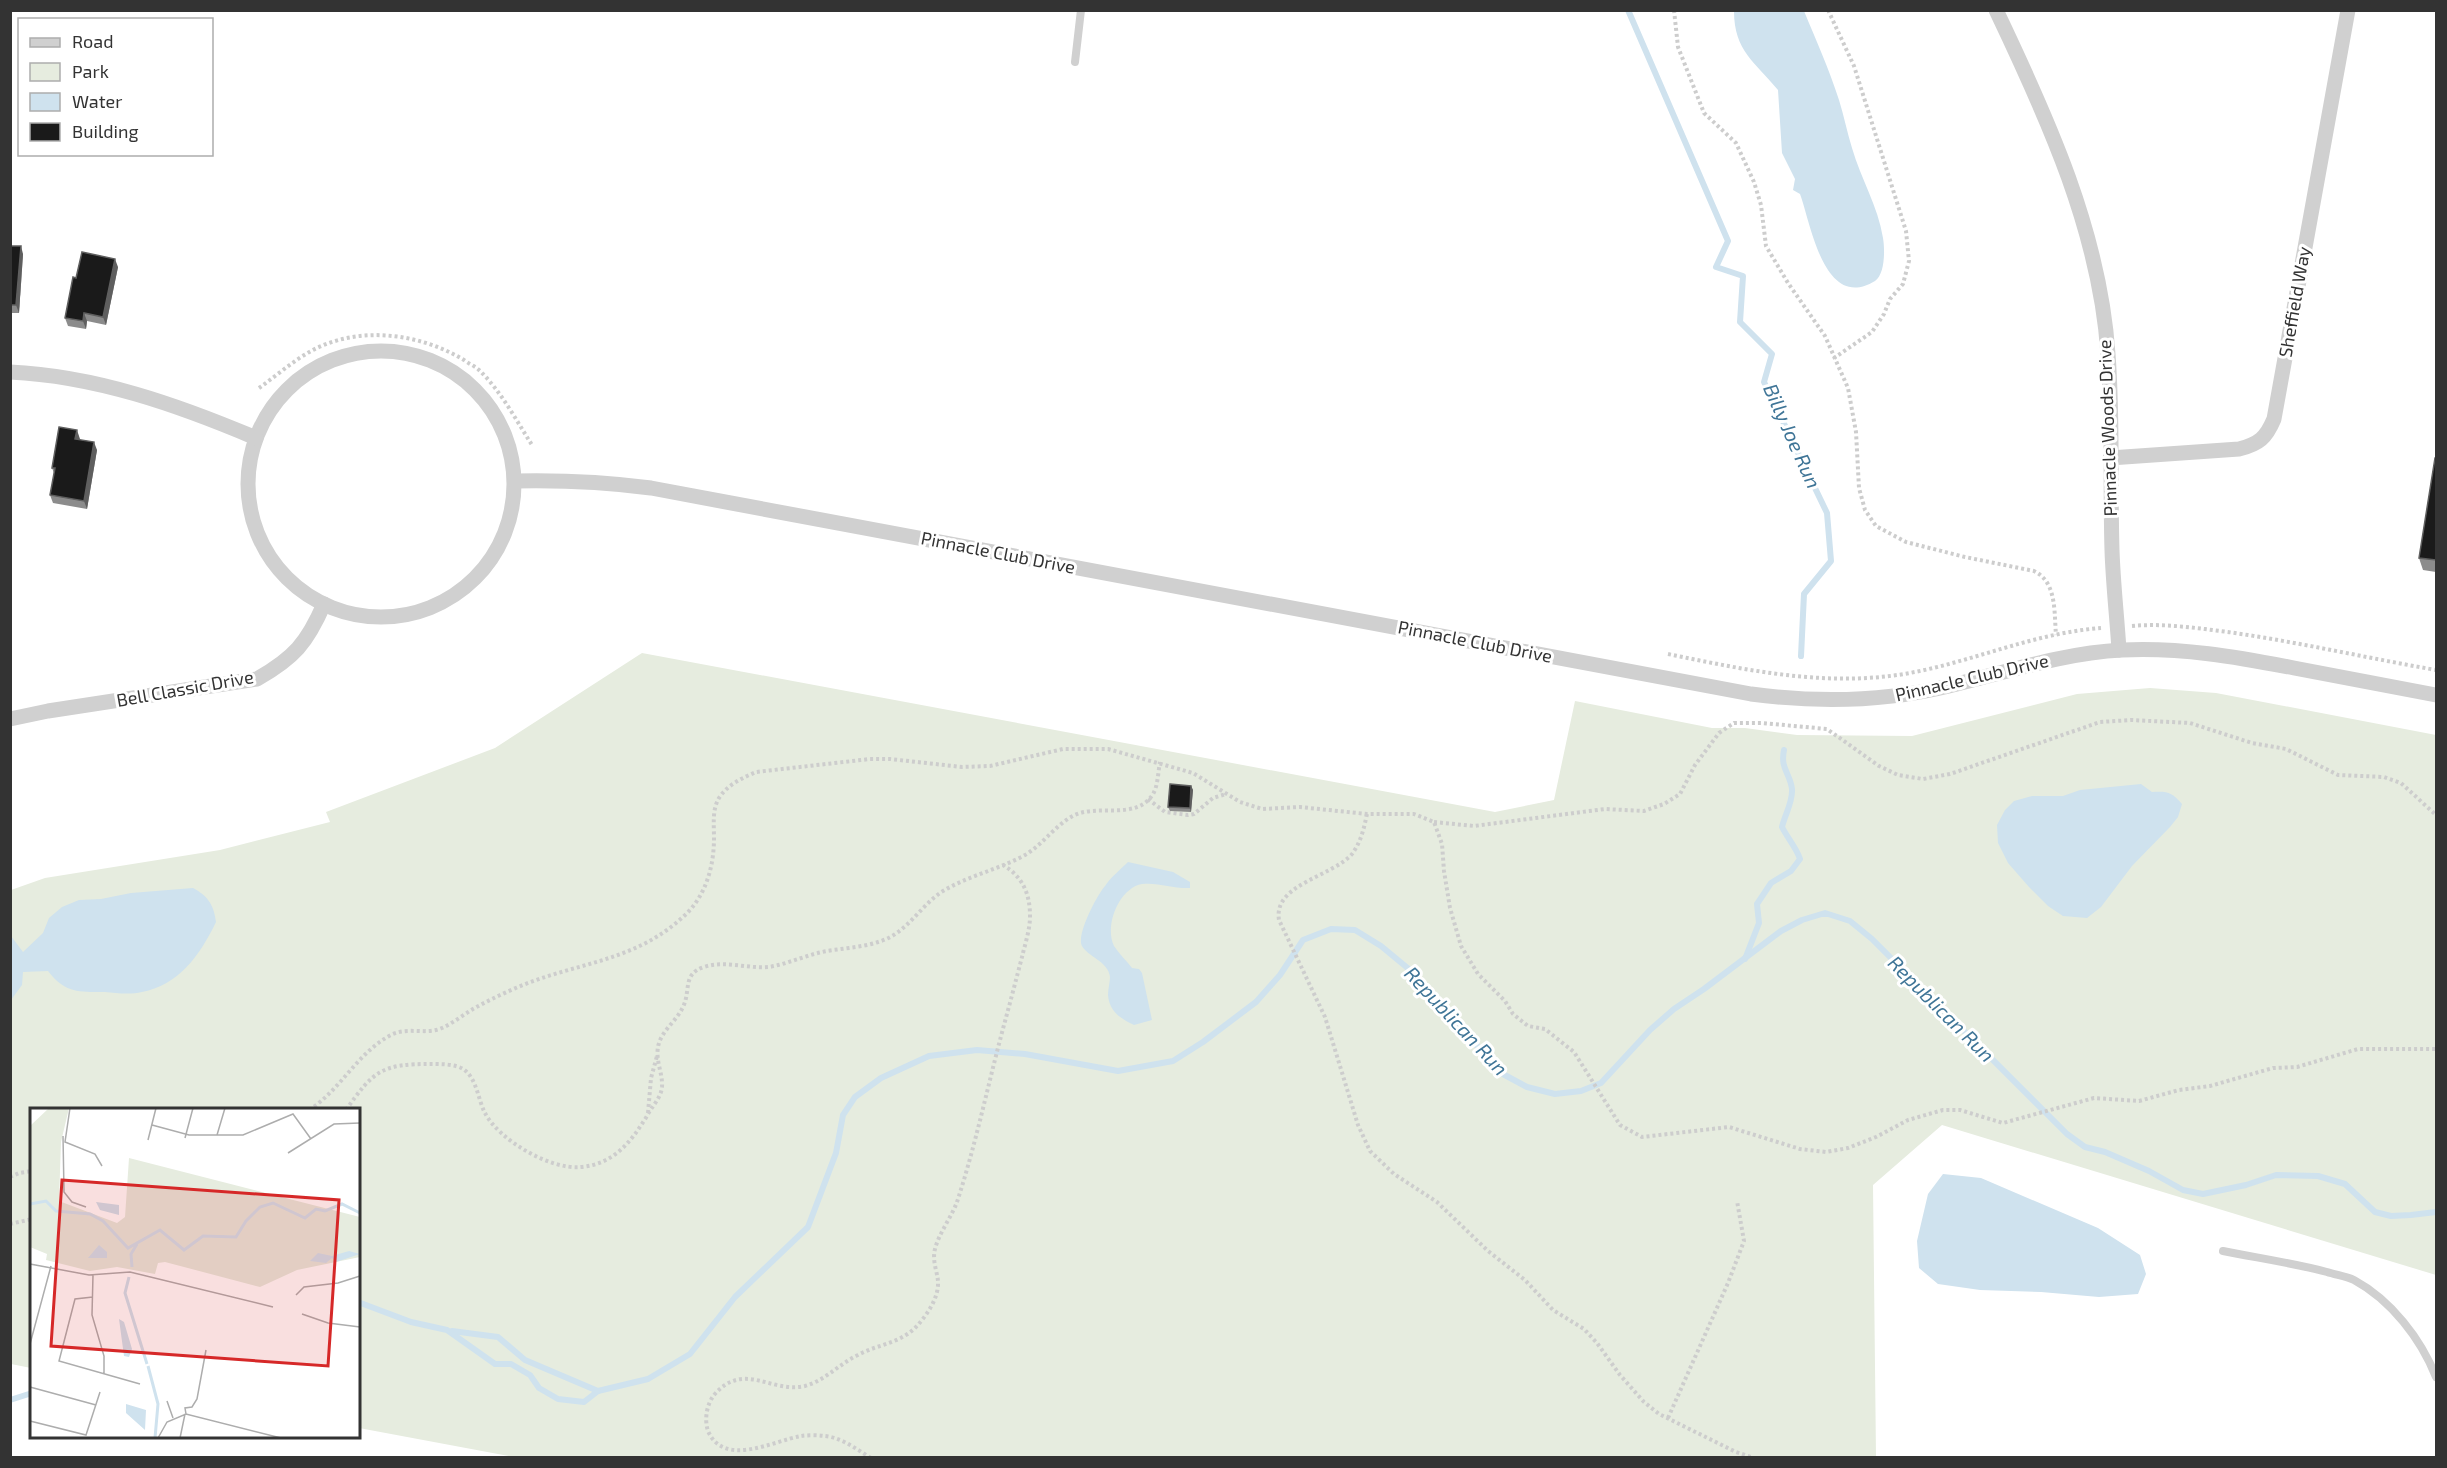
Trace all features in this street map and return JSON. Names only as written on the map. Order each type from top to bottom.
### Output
[{"type":"street","name":"Pinnacle Woods Drive","points":[[1996,10],[2048,121],[2082,216],[2091,249],[2108,353],[2112,552],[2119,650]]},
{"type":"street","name":"Sheffield Way","points":[[2110,458],[2239,449],[2255,445],[2267,435],[2274,419],[2348,10]]},
{"type":"street","points":[[385,351],[414,355],[439,364],[459,376],[489,405],[509,445],[515,481],[513,504],[500,544],[476,578],[459,592],[439,603],[417,612],[392,616],[350,613],[324,604],[285,576],[268,555],[257,533],[248,488],[250,462],[256,438],[278,399],[294,383],[312,370],[334,359],[359,353],[385,351]]},
{"type":"street","points":[[10,372],[82,382],[140,394],[201,415],[256,438]]},
{"type":"street","name":"Pinnacle Club Drive","points":[[515,481],[568,480],[651,488],[1740,692],[1792,699],[1830,701],[1911,694],[2041,662],[2119,650],[2158,649],[2235,657],[2436,695]]},
{"type":"street","name":"Bell Classic Drive","points":[[10,719],[48,711],[257,679],[282,665],[300,648],[314,628],[324,604]]},
{"type":"lane","points":[[1075,62],[1081,10]]},
{"type":"lane","points":[[2223,1251],[2310,1268],[2353,1280],[2380,1298],[2408,1326],[2430,1362],[2436,1377]]},
{"type":"path","points":[[1674,10],[1678,47],[1704,113],[1736,142],[1754,182],[1761,205],[1766,246],[1788,284],[1825,336],[1848,388],[1856,432],[1859,488],[1865,510],[1876,526],[1906,542],[2043,575],[2050,584],[2056,635]]},
{"type":"path","points":[[1828,10],[1854,66],[1906,231],[1909,261],[1903,285],[1890,299],[1884,314],[1872,332],[1834,358]]},
{"type":"path","points":[[259,388],[311,351],[337,341],[369,334],[407,338],[444,348],[479,370],[510,410],[532,445]]},
{"type":"path","points":[[312,1108],[329,1094],[371,1049],[391,1035],[401,1031],[423,1032],[443,1028],[474,1008],[523,985],[622,955],[685,916],[696,903],[713,863],[713,819],[719,798],[740,779],[756,772],[880,759],[962,767],[990,766],[1063,749],[1107,749],[1193,773],[1249,806],[1262,809],[1300,807],[1367,814],[1414,814],[1434,822],[1474,826],[1605,809],[1644,811],[1664,804],[1680,794],[1695,765],[1719,733],[1734,723],[1762,723],[1827,729],[1879,766],[1898,775],[1923,779],[1950,774],[2100,722],[2131,720],[2190,723],[2252,743],[2286,749],[2338,775],[2384,777],[2401,783],[2436,815]]},
{"type":"path","points":[[648,1114],[653,1066],[659,1043],[684,1007],[688,977],[694,971],[710,965],[770,966],[882,941],[898,932],[940,894],[963,881],[1032,850],[1077,813],[1138,807],[1148,800],[1155,788],[1160,762]]},
{"type":"path","points":[[1148,800],[1165,812],[1188,815],[1194,814],[1213,798],[1227,794]]},
{"type":"path","points":[[1367,814],[1362,835],[1352,854],[1343,862],[1290,891],[1282,899],[1278,912],[1324,1014],[1358,1125],[1370,1151],[1394,1174],[1437,1202],[1488,1251],[1525,1280],[1553,1310],[1584,1329],[1644,1402],[1668,1418],[1736,1452],[1754,1458]]},
{"type":"path","points":[[1434,822],[1442,844],[1450,908],[1461,946],[1478,974],[1505,1001],[1513,1014],[1528,1026],[1545,1029],[1580,1058],[1620,1125],[1642,1137],[1729,1127],[1800,1149],[1826,1152],[1848,1148],[1876,1137],[1908,1120],[1943,1110],[1960,1110],[2003,1123],[2094,1098],[2139,1101],[2179,1090],[2210,1086],[2273,1068],[2297,1067],[2358,1049],[2436,1049]]},
{"type":"path","points":[[870,1458],[850,1445],[827,1436],[800,1436],[752,1451],[723,1447],[714,1442],[706,1423],[710,1400],[720,1389],[734,1380],[751,1378],[792,1388],[815,1383],[860,1354],[903,1338],[916,1326],[933,1302],[938,1283],[935,1249],[953,1214],[970,1162],[987,1086],[1028,931],[1029,898],[1018,876],[1002,865]]},
{"type":"path","points":[[348,1108],[370,1079],[387,1068],[412,1065],[452,1066],[463,1069],[471,1077],[483,1111],[499,1134],[552,1163],[579,1167],[598,1164],[619,1153],[638,1131],[661,1094],[662,1084],[657,1055]]},
{"type":"path","points":[[10,1177],[30,1171]]},
{"type":"path","points":[[1668,1418],[1728,1283],[1744,1241],[1737,1201]]},
{"type":"path","points":[[10,1224],[30,1219]]},
{"type":"green space","points":[[642,653],[1495,812],[1554,800],[1575,701],[1712,728],[1745,728],[1797,735],[1912,736],[2077,694],[2150,688],[2216,693],[2436,735],[2436,1275],[1942,1125],[1873,1185],[1876,1457],[520,1458],[360,1428],[360,1108],[30,1108],[30,1368],[11,1364],[11,890],[45,878],[220,850],[330,822],[326,812],[495,748]]},
{"type":"water","points":[[1734,11],[1804,11],[1835,88],[1850,142],[1881,226],[1884,243],[1883,261],[1881,273],[1875,281],[1858,287],[1843,285],[1832,275],[1822,260],[1800,194],[1793,190],[1795,179],[1782,153],[1778,90],[1747,55],[1738,36]]},
{"type":"water","points":[[2141,784],[2152,792],[2165,792],[2175,797],[2182,804],[2178,817],[2132,866],[2101,907],[2087,918],[2063,916],[2048,906],[2008,863],[1998,843],[1997,825],[2005,810],[2014,801],[2032,796],[2063,796],[2080,790]]},
{"type":"water","points":[[1128,862],[1173,872],[1190,882],[1190,888],[1154,884],[1134,887],[1120,900],[1112,919],[1111,938],[1114,946],[1132,968],[1139,969],[1142,973],[1152,1020],[1134,1025],[1113,1010],[1108,995],[1110,977],[1106,967],[1085,950],[1081,941],[1088,915],[1101,891]]},
{"type":"water","points":[[193,888],[203,894],[209,902],[216,922],[203,946],[187,967],[167,983],[137,993],[87,992],[73,990],[60,984],[48,971],[23,972],[22,985],[11,1000],[11,936],[23,952],[43,933],[49,918],[62,907],[79,900]]},
{"type":"water","points":[[1943,1174],[1981,1178],[2098,1228],[2140,1255],[2146,1274],[2138,1294],[2099,1297],[1980,1290],[1938,1284],[1919,1268],[1917,1241],[1928,1194]]},
{"type":"building","points":[[10,246],[21,246],[16,305],[10,305]]},
{"type":"building","points":[[82,252],[115,259],[103,317],[84,313],[83,321],[65,318],[73,277],[76,278]]},
{"type":"building","points":[[59,427],[77,430],[75,439],[94,442],[84,501],[50,495]]},
{"type":"building","points":[[2436,458],[2436,560],[2419,558]]},
{"type":"building","points":[[1170,784],[1191,786],[1190,808],[1168,807]]},
{"type":"waterway","name":"Billy Joe Run","points":[[1628,10],[1728,241],[1716,267],[1743,276],[1740,322],[1772,354],[1764,382],[1827,513],[1831,561],[1804,594],[1801,656]]},
{"type":"waterway","name":"Billy Joe Run","points":[[1745,959],[1759,923],[1757,904],[1771,883],[1791,871],[1800,859],[1782,827],[1792,794],[1783,762],[1784,750]]},
{"type":"waterway","name":"Republican Run","points":[[360,1303],[411,1322],[447,1330],[495,1364],[511,1364],[530,1375],[539,1388],[558,1399],[584,1402],[598,1391],[648,1379],[690,1354],[735,1297],[808,1227],[836,1153],[843,1115],[855,1097],[881,1078],[929,1056],[977,1050],[1025,1054],[1118,1071],[1173,1061],[1203,1042],[1256,1002],[1280,975],[1303,940],[1331,929],[1355,930],[1381,946],[1410,970],[1501,1073],[1527,1087],[1555,1094],[1581,1091],[1601,1083],[1650,1030],[1674,1009],[1781,931],[1802,920],[1825,913],[1850,921],[1872,939],[2067,1134],[2085,1147],[2105,1152],[2149,1171],[2183,1190],[2203,1194],[2246,1185],[2276,1175],[2318,1176],[2345,1184],[2375,1212],[2391,1216],[2436,1212]]},
{"type":"waterway","name":"Republican Run","points":[[452,1331],[498,1337],[525,1360],[598,1391]]},
{"type":"waterway","name":"Republican Run","points":[[10,1400],[30,1394]]}]
